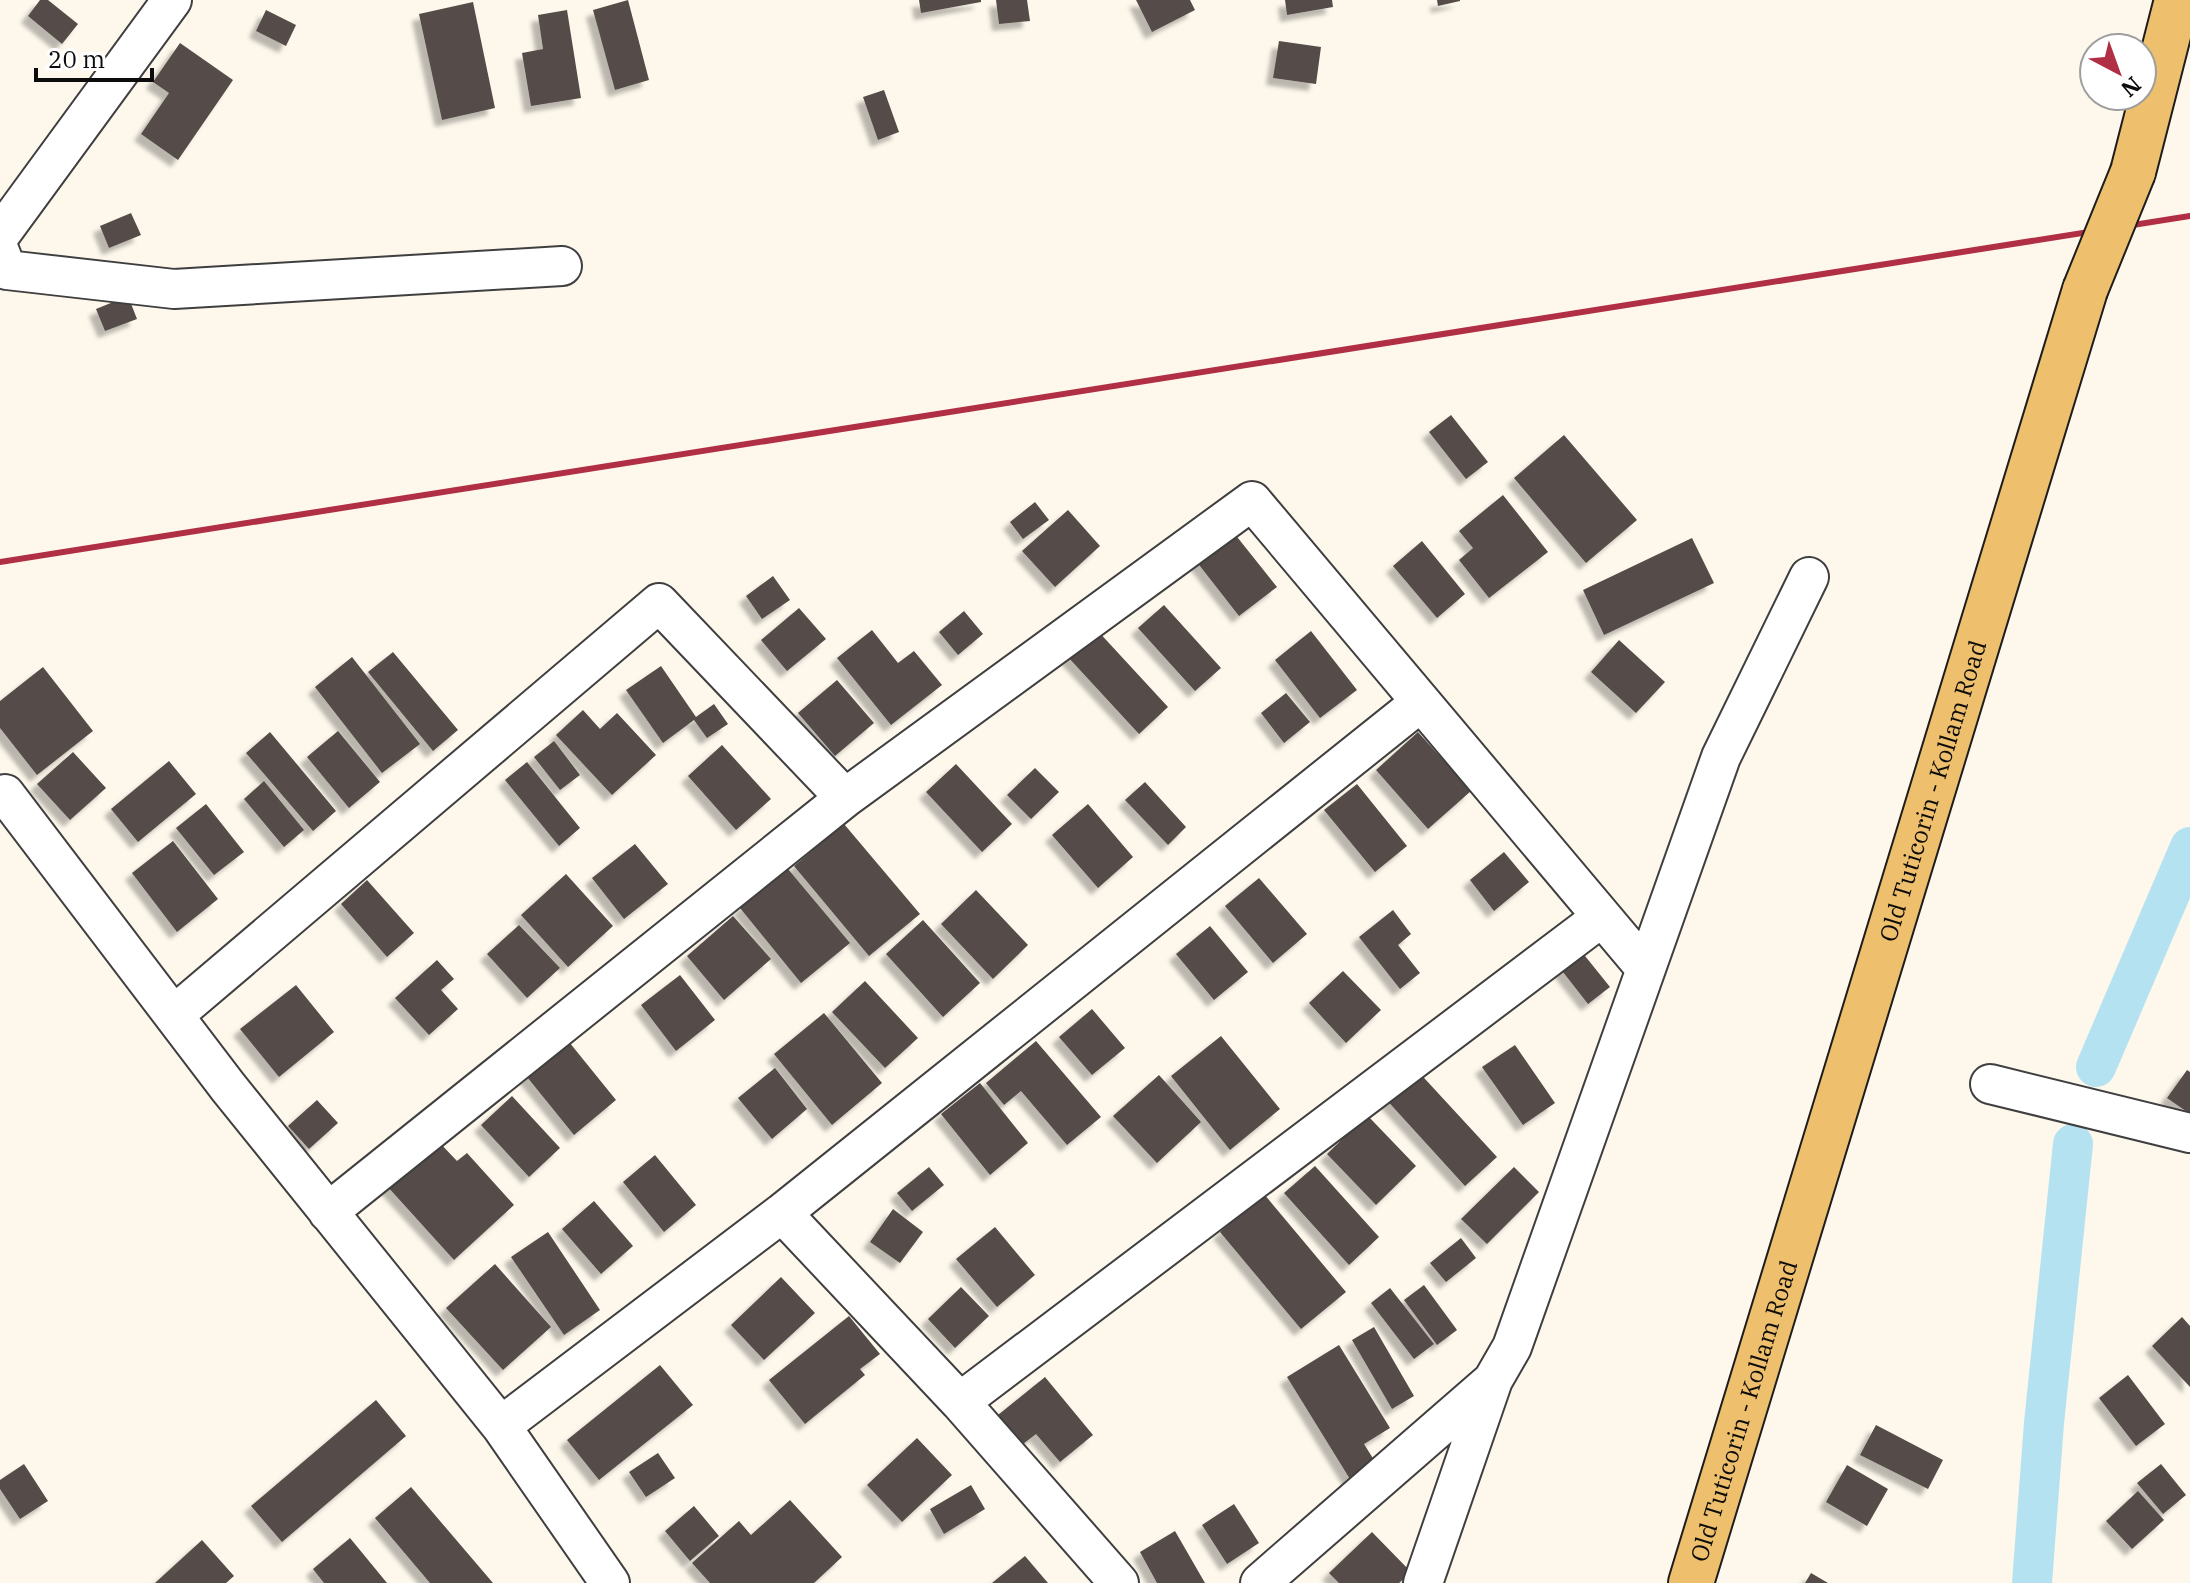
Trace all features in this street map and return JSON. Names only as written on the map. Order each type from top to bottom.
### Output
[{"type":"main road","name":"Old Tuticorin - Kollam Road","points":[[1691,1583],[2085,290],[2133,172],[2177,0]]},
{"type":"street","points":[[0,235],[172,0]]},
{"type":"street","points":[[0,252],[7,270],[174,289],[562,266]]},
{"type":"street","points":[[328,1212],[845,798],[1252,501],[1646,969]]},
{"type":"street","points":[[1423,1583],[1493,1380],[1512,1347],[1721,757],[1809,577]]},
{"type":"street","points":[[174,1015],[659,603],[845,798]]},
{"type":"street","points":[[501,1426],[782,1213],[1421,702]]},
{"type":"street","points":[[5,794],[328,1212],[501,1426],[610,1583]]},
{"type":"street","points":[[960,1402],[1602,917]]},
{"type":"street","points":[[1990,1084],[2190,1133]]},
{"type":"street","points":[[782,1213],[960,1402],[1119,1583]]},
{"type":"street","points":[[1260,1583],[1493,1380]]},
{"type":"building","points":[[40,0],[48,0],[78,24],[62,44],[28,16]]},
{"type":"building","points":[[628,0],[649,80],[615,90],[593,10]]},
{"type":"building","points":[[919,0],[981,0],[981,2],[921,13]]},
{"type":"building","points":[[996,0],[1027,0],[1030,21],[999,24]]},
{"type":"building","points":[[1136,0],[1190,0],[1195,10],[1152,32]]},
{"type":"building","points":[[1285,0],[1332,0],[1333,7],[1287,15]]},
{"type":"building","points":[[1437,0],[1460,0],[1460,1],[1438,6]]},
{"type":"building","points":[[473,2],[495,108],[442,120],[419,14]]},
{"type":"building","points":[[266,10],[296,25],[286,46],[256,31]]},
{"type":"building","points":[[567,10],[581,98],[531,106],[522,53],[543,49],[538,15]]},
{"type":"building","points":[[1279,41],[1321,47],[1316,84],[1273,78]]},
{"type":"building","points":[[180,43],[233,80],[178,160],[141,134],[169,93],[153,82]]},
{"type":"building","points":[[884,90],[899,132],[878,140],[863,97]]},
{"type":"building","points":[[131,213],[141,235],[109,248],[100,226]]},
{"type":"building","points":[[128,296],[137,319],[105,331],[96,309]]},
{"type":"building","points":[[1451,415],[1488,462],[1466,479],[1429,432]]},
{"type":"building","points":[[1564,435],[1637,520],[1586,563],[1514,478]]},
{"type":"building","points":[[1503,495],[1548,552],[1489,598],[1459,560],[1473,548],[1459,531]]},
{"type":"building","points":[[1035,502],[1049,520],[1023,539],[1010,522]]},
{"type":"building","points":[[1068,510],[1100,546],[1055,587],[1022,551]]},
{"type":"building","points":[[1226,523],[1277,587],[1239,616],[1189,552]]},
{"type":"building","points":[[1692,538],[1714,583],[1604,635],[1583,590]]},
{"type":"building","points":[[1422,541],[1465,594],[1437,618],[1393,566]]},
{"type":"building","points":[[773,576],[790,600],[762,619],[746,596]]},
{"type":"building","points":[[1164,605],[1221,668],[1195,691],[1138,628]]},
{"type":"building","points":[[799,608],[826,639],[787,671],[761,640]]},
{"type":"building","points":[[964,611],[983,634],[958,655],[939,632]]},
{"type":"building","points":[[1096,629],[1168,707],[1139,734],[1067,656]]},
{"type":"building","points":[[872,630],[898,663],[914,651],[942,685],[891,725],[837,658]]},
{"type":"building","points":[[1311,631],[1357,690],[1320,718],[1275,660]]},
{"type":"building","points":[[1619,640],[1665,682],[1636,713],[1591,672]]},
{"type":"building","points":[[393,652],[458,730],[433,751],[368,672]]},
{"type":"building","points":[[352,657],[420,744],[382,773],[315,687]]},
{"type":"building","points":[[661,666],[696,717],[714,704],[728,724],[707,738],[694,720],[663,743],[626,690]]},
{"type":"building","points":[[43,667],[93,731],[37,775],[0,728],[0,701]]},
{"type":"building","points":[[837,680],[874,723],[835,756],[798,713]]},
{"type":"building","points":[[1286,693],[1310,722],[1284,743],[1261,713]]},
{"type":"building","points":[[583,710],[600,729],[617,713],[656,755],[612,795],[556,735]]},
{"type":"building","points":[[338,731],[380,782],[349,808],[307,757]]},
{"type":"building","points":[[270,732],[336,811],[313,831],[246,753]]},
{"type":"building","points":[[1418,732],[1471,791],[1428,829],[1376,770]]},
{"type":"building","points":[[554,741],[580,775],[560,790],[534,757]]},
{"type":"building","points":[[722,745],[771,799],[736,830],[688,776]]},
{"type":"building","points":[[73,752],[106,788],[70,820],[37,784]]},
{"type":"building","points":[[169,761],[196,794],[138,842],[111,809]]},
{"type":"building","points":[[527,762],[580,828],[559,846],[505,780]]},
{"type":"building","points":[[956,764],[1012,824],[982,852],[926,792]]},
{"type":"building","points":[[1035,768],[1059,792],[1031,819],[1007,795]]},
{"type":"building","points":[[264,781],[304,830],[284,847],[244,799]]},
{"type":"building","points":[[1145,782],[1186,827],[1168,845],[1125,800]]},
{"type":"building","points":[[1357,784],[1407,846],[1375,872],[1324,810]]},
{"type":"building","points":[[206,804],[244,852],[214,875],[176,828]]},
{"type":"building","points":[[1088,804],[1133,857],[1098,888],[1052,835]]},
{"type":"building","points":[[844,824],[920,914],[869,956],[794,866]]},
{"type":"building","points":[[173,841],[218,899],[177,932],[132,873]]},
{"type":"building","points":[[635,844],[668,884],[624,919],[592,878]]},
{"type":"building","points":[[1504,852],[1529,882],[1494,911],[1470,880]]},
{"type":"building","points":[[788,869],[850,943],[801,983],[740,908]]},
{"type":"building","points":[[566,874],[613,926],[568,967],[521,915]]},
{"type":"building","points":[[1259,878],[1307,934],[1273,963],[1225,906]]},
{"type":"building","points":[[367,880],[414,933],[387,957],[341,904]]},
{"type":"building","points":[[976,890],[1028,945],[993,979],[941,924]]},
{"type":"building","points":[[1393,910],[1411,934],[1398,945],[1420,973],[1400,989],[1359,937]]},
{"type":"building","points":[[733,916],[771,959],[724,1000],[687,956]]},
{"type":"building","points":[[923,920],[980,983],[943,1017],[886,954]]},
{"type":"building","points":[[519,925],[560,968],[527,998],[487,954]]},
{"type":"building","points":[[1210,926],[1248,972],[1214,1000],[1176,954]]},
{"type":"building","points":[[1573,941],[1610,987],[1588,1004],[1552,958]]},
{"type":"building","points":[[437,960],[454,979],[441,990],[458,1009],[429,1035],[395,998]]},
{"type":"building","points":[[1343,971],[1381,1010],[1346,1043],[1309,1003]]},
{"type":"building","points":[[680,975],[715,1020],[676,1051],[641,1005]]},
{"type":"building","points":[[865,981],[918,1038],[885,1068],[832,1012]]},
{"type":"building","points":[[296,985],[334,1032],[279,1077],[240,1029]]},
{"type":"building","points":[[1092,1009],[1125,1048],[1092,1075],[1059,1037]]},
{"type":"building","points":[[824,1013],[882,1083],[832,1125],[774,1054]]},
{"type":"building","points":[[1221,1036],[1280,1109],[1230,1150],[1171,1076]]},
{"type":"building","points":[[565,1037],[616,1100],[574,1135],[523,1072]]},
{"type":"building","points":[[1036,1041],[1101,1117],[1067,1145],[1021,1091],[1004,1105],[986,1083]]},
{"type":"building","points":[[1515,1045],[1555,1103],[1523,1125],[1482,1067]]},
{"type":"building","points":[[1414,1067],[1497,1157],[1465,1186],[1383,1096]]},
{"type":"building","points":[[775,1068],[807,1109],[772,1139],[738,1098]]},
{"type":"building","points":[[2187,1070],[2190,1072],[2190,1114],[2167,1098]]},
{"type":"building","points":[[1159,1075],[1201,1122],[1157,1163],[1113,1116]]},
{"type":"building","points":[[980,1083],[1028,1143],[990,1175],[941,1114]]},
{"type":"building","points":[[512,1096],[560,1148],[529,1177],[481,1125]]},
{"type":"building","points":[[317,1100],[338,1123],[309,1149],[288,1126]]},
{"type":"building","points":[[1367,1115],[1416,1166],[1376,1205],[1327,1154]]},
{"type":"building","points":[[437,1140],[457,1161],[467,1153],[514,1205],[454,1260],[387,1186]]},
{"type":"building","points":[[655,1155],[696,1205],[664,1232],[623,1182]]},
{"type":"building","points":[[1315,1166],[1379,1237],[1349,1265],[1284,1193]]},
{"type":"building","points":[[929,1167],[944,1185],[912,1211],[897,1193]]},
{"type":"building","points":[[1514,1167],[1539,1192],[1487,1244],[1461,1219]]},
{"type":"building","points":[[1264,1194],[1346,1292],[1301,1329],[1220,1232]]},
{"type":"building","points":[[594,1201],[633,1246],[601,1274],[562,1229]]},
{"type":"building","points":[[893,1209],[923,1232],[900,1263],[870,1242]]},
{"type":"building","points":[[995,1227],[1035,1275],[997,1307],[956,1259]]},
{"type":"building","points":[[548,1232],[600,1310],[564,1335],[511,1257]]},
{"type":"building","points":[[1461,1238],[1476,1258],[1446,1282],[1430,1263]]},
{"type":"building","points":[[495,1264],[551,1327],[503,1370],[446,1308]]},
{"type":"building","points":[[781,1277],[815,1313],[764,1360],[731,1325]]},
{"type":"building","points":[[1424,1285],[1457,1330],[1437,1345],[1404,1300]]},
{"type":"building","points":[[961,1287],[989,1316],[955,1348],[928,1319]]},
{"type":"building","points":[[1390,1288],[1434,1344],[1414,1359],[1371,1303]]},
{"type":"building","points":[[849,1316],[880,1354],[860,1369],[865,1375],[805,1424],[769,1380]]},
{"type":"building","points":[[2182,1317],[2190,1326],[2190,1387],[2152,1346]]},
{"type":"building","points":[[1374,1327],[1414,1396],[1392,1409],[1352,1340]]},
{"type":"building","points":[[1339,1345],[1390,1428],[1364,1444],[1379,1468],[1353,1484],[1287,1377]]},
{"type":"building","points":[[660,1365],[693,1405],[599,1480],[567,1440]]},
{"type":"building","points":[[2128,1375],[2165,1424],[2136,1446],[2099,1398]]},
{"type":"building","points":[[1045,1377],[1093,1435],[1060,1462],[1036,1434],[1023,1444],[998,1415]]},
{"type":"building","points":[[376,1400],[406,1436],[282,1542],[251,1506]]},
{"type":"building","points":[[1876,1425],[1943,1460],[1928,1489],[1860,1455]]},
{"type":"building","points":[[917,1438],[952,1475],[902,1522],[867,1485]]},
{"type":"building","points":[[658,1453],[675,1478],[646,1497],[629,1472]]},
{"type":"building","points":[[24,1464],[48,1501],[20,1519],[0,1489],[0,1480]]},
{"type":"building","points":[[2161,1464],[2186,1495],[2163,1514],[2137,1483]]},
{"type":"building","points":[[1847,1465],[1888,1489],[1867,1526],[1826,1502]]},
{"type":"building","points":[[971,1485],[985,1509],[944,1534],[930,1509]]},
{"type":"building","points":[[411,1487],[493,1583],[430,1583],[375,1518]]},
{"type":"building","points":[[2138,1491],[2164,1520],[2132,1549],[2106,1521]]},
{"type":"building","points":[[790,1500],[842,1557],[814,1583],[710,1583],[692,1563],[739,1521],[751,1535]]},
{"type":"building","points":[[1234,1504],[1259,1543],[1227,1564],[1202,1525]]},
{"type":"building","points":[[694,1506],[719,1536],[690,1561],[665,1531]]},
{"type":"building","points":[[1175,1531],[1205,1583],[1157,1583],[1140,1552]]},
{"type":"building","points":[[1372,1532],[1411,1572],[1399,1583],[1339,1583],[1329,1573]]},
{"type":"building","points":[[350,1538],[387,1583],[324,1583],[313,1569]]},
{"type":"building","points":[[202,1540],[234,1576],[226,1583],[155,1583]]},
{"type":"building","points":[[1025,1556],[1048,1583],[992,1583]]},
{"type":"building","points":[[1811,1573],[1828,1583],[1805,1583]]},
{"type":"waterway","points":[[2096,1067],[2190,847]]},
{"type":"waterway","points":[[2032,1583],[2044,1423],[2073,1144]]},
{"type":"railway","points":[[0,562],[2190,216]]}]
